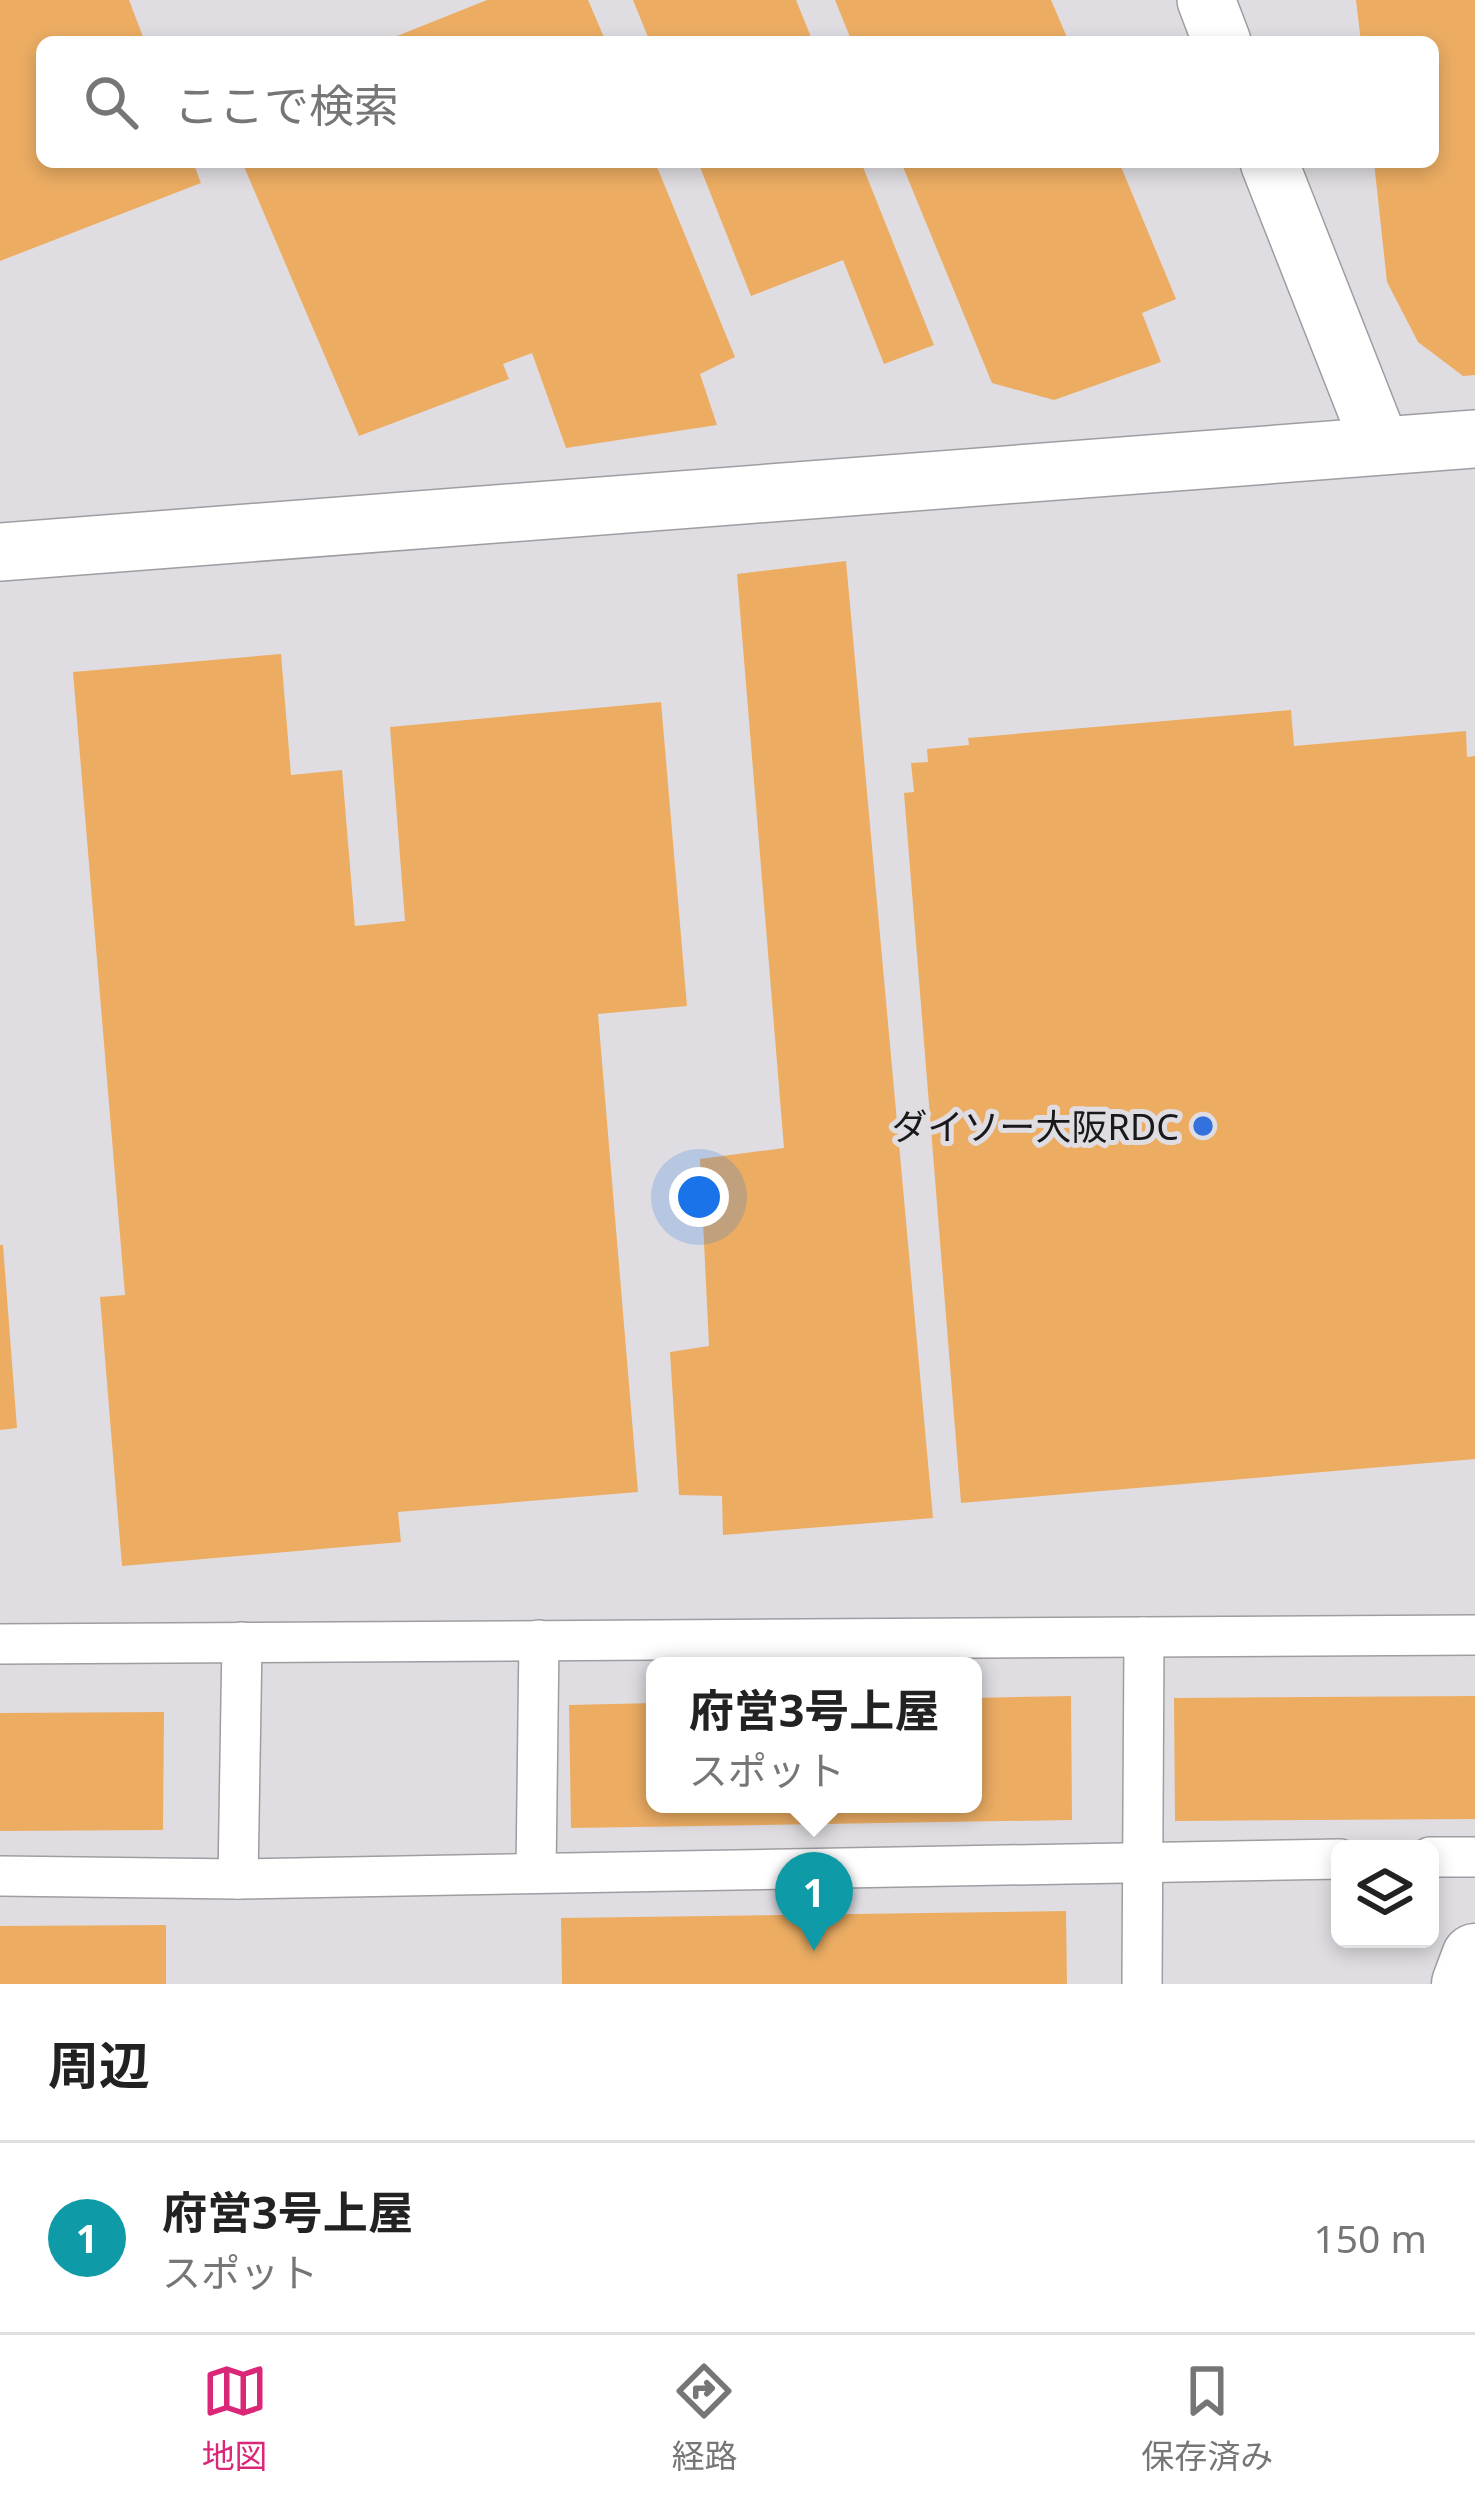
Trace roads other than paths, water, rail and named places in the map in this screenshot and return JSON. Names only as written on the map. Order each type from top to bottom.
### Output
[{"type":"highway","points":[[1465,1984],[1475,1957]]},
{"type":"street","points":[[1206,0],[1220,36]]},
{"type":"street","points":[[1271,168],[1380,444]]},
{"type":"street","points":[[0,552],[1475,439]]},
{"type":"street","points":[[0,1644],[1475,1635]]},
{"type":"street","points":[[1142,1984],[1144,1637]]},
{"type":"street","points":[[536,1874],[539,1640]]},
{"type":"street","points":[[238,1879],[242,1642]]},
{"type":"street","points":[[1439,1857],[1475,1857]]},
{"type":"street","points":[[0,1876],[238,1879],[1331,1859]]},
{"type":"place","name":"ダイソー大阪RDC","points":[[1203,1126]]},
{"type":"place","name":"府営3号上屋","points":[[814,1951]]}]
